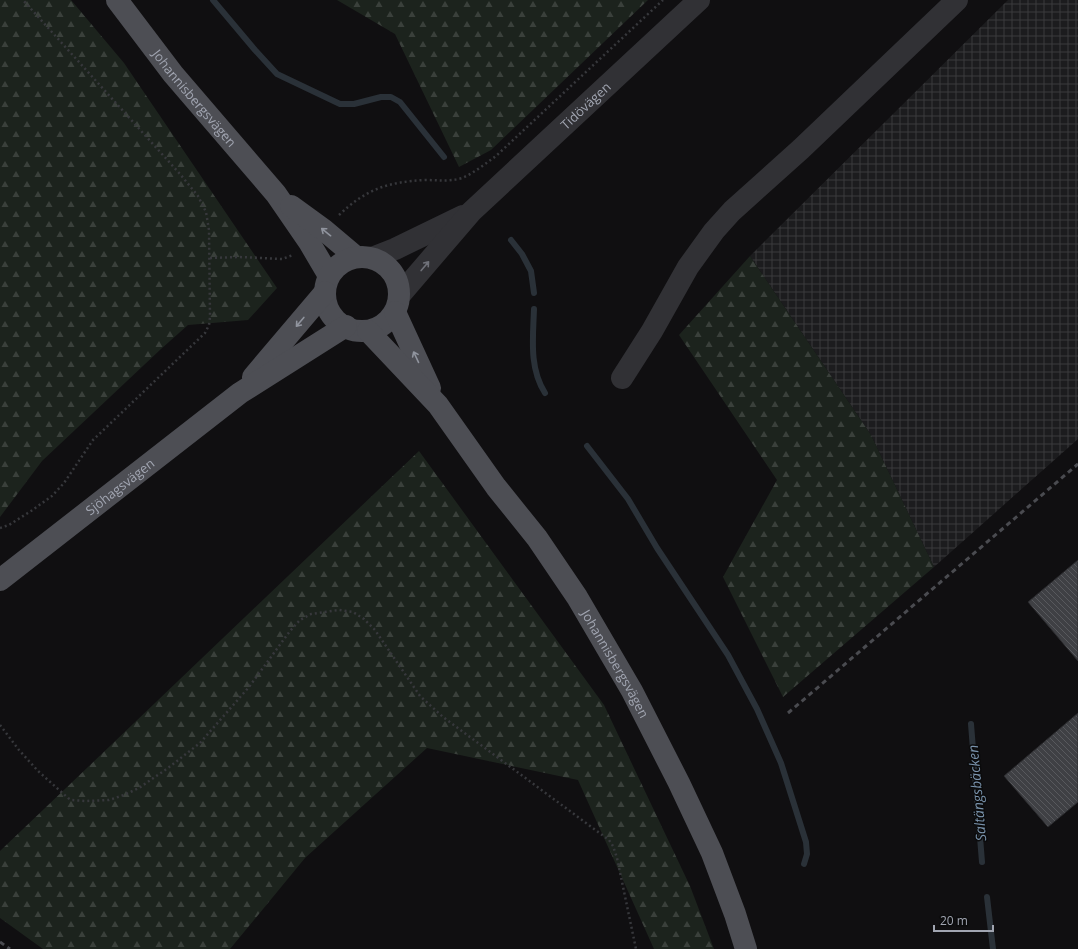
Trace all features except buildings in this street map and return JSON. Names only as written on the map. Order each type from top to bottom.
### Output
[{"type":"main road","name":"Johannisbergsvägen","points":[[116,0],[173,74],[276,194],[316,236],[364,258]]},
{"type":"main road","name":"Johannisbergsvägen","points":[[316,236],[327,284]]},
{"type":"main road","points":[[364,258],[387,266],[396,279],[397,304],[384,324],[368,331],[352,330],[337,322],[327,308],[327,284],[340,263],[364,258]]},
{"type":"main road","name":"Sjöhagsvägen","points":[[240,393],[327,284]]},
{"type":"main road","name":"Johannisbergsvägen","points":[[397,304],[438,405]]},
{"type":"main road","name":"Sjöhagsvägen","points":[[0,580],[240,393],[346,326]]},
{"type":"main road","name":"Johannisbergsvägen","points":[[368,331],[438,405],[496,487],[537,538],[577,597],[632,691],[679,783],[712,853],[746,949]]},
{"type":"street","name":"Tidövägen","points":[[397,304],[471,212],[699,0]]},
{"type":"street","points":[[622,378],[652,331],[688,267],[714,231],[732,211],[801,149],[957,0]]},
{"type":"street","name":"Tidövägen","points":[[364,258],[395,249],[471,212]]},
{"type":"path","points":[[0,528],[10,525],[52,496],[64,483],[93,440],[205,333],[209,325],[210,317],[210,230],[206,212],[198,196],[180,174],[23,0]]},
{"type":"path","points":[[210,258],[239,257],[282,259],[296,254],[345,209],[369,192],[404,182],[427,180],[448,181],[462,178],[477,170],[496,156],[663,0]]},
{"type":"path","points":[[0,725],[19,750],[38,771],[68,798],[71,800],[86,801],[109,800],[139,788],[200,743],[249,687],[290,631],[300,620],[311,614],[339,610],[353,612],[364,619],[376,630],[420,696],[443,718],[609,840],[613,846],[617,858],[636,949]]},
{"type":"shaded area","points":[[1008,0],[1078,0],[1078,439],[934,567],[871,435],[750,256]]},
{"type":"green space","points":[[0,0],[71,0],[124,63],[277,288],[248,320],[188,325],[42,461],[0,517]]},
{"type":"green space","points":[[337,0],[648,0],[491,150],[459,167],[395,34]]},
{"type":"green space","points":[[750,256],[871,435],[934,567],[783,697],[723,577],[777,480],[679,335]]},
{"type":"green space","points":[[419,451],[604,705],[690,886],[714,949],[654,949],[578,780],[427,748],[305,858],[230,949],[43,949],[0,918],[0,851]]},
{"type":"waterway","points":[[213,0],[277,74],[340,104],[354,104],[381,97],[391,97],[400,102],[444,157]]},
{"type":"waterway","points":[[511,240],[522,254],[531,271],[534,293]]},
{"type":"waterway","points":[[534,309],[534,363],[536,373],[545,393]]},
{"type":"waterway","points":[[587,446],[628,499],[657,548],[728,655],[757,709],[781,763],[806,842],[807,854],[804,864]]},
{"type":"waterway","name":"Saltängsbäcken","points":[[971,724],[982,862]]},
{"type":"waterway","name":"Saltängsbäcken","points":[[987,897],[993,949]]},
{"type":"railway","points":[[788,713],[1078,464]]},
{"type":"railway","points":[[0,942],[10,949]]}]
